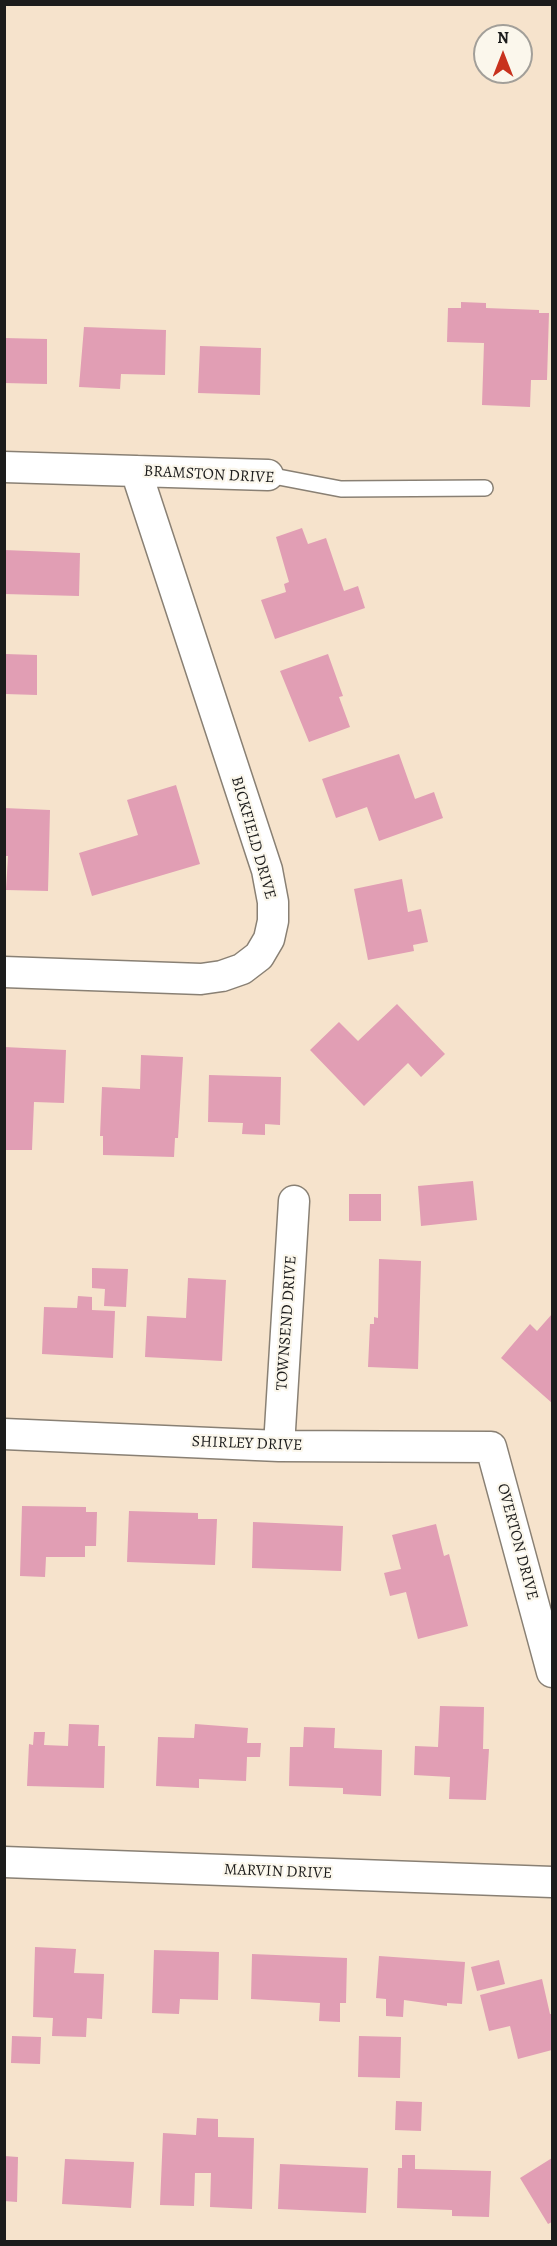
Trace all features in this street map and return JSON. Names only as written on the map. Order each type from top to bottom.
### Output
[{"type":"street","name":"BRAMSTON DRIVE","points":[[4,467],[268,475]]},
{"type":"street","name":"BICKFIELD DRIVE","points":[[4,972],[201,979],[222,976],[242,969],[259,956],[271,930],[273,902],[267,870],[136,471]]},
{"type":"street","name":"TOWNSEND DRIVE","points":[[279,1446],[294,1201]]},
{"type":"street","name":"SHIRLEY DRIVE","points":[[4,1434],[279,1446],[491,1447]]},
{"type":"street","name":"OVERTON DRIVE","points":[[491,1447],[552,1672]]},
{"type":"street","name":"MARVIN DRIVE","points":[[4,1862],[552,1881]]},
{"type":"lane","name":"BRAMSTON DRIVE","points":[[268,475],[341,489],[485,488]]},
{"type":"building","points":[[461,302],[486,303],[486,308],[539,310],[539,313],[549,313],[547,380],[531,380],[530,407],[482,405],[484,343],[447,342],[448,308],[461,308]]},
{"type":"building","points":[[84,327],[166,330],[165,375],[121,374],[120,389],[79,387]]},
{"type":"building","points":[[4,338],[47,339],[47,384],[4,383]]},
{"type":"building","points":[[200,346],[261,348],[260,395],[198,393]]},
{"type":"building","points":[[302,528],[308,544],[326,538],[344,591],[358,586],[365,608],[275,639],[261,600],[286,592],[284,584],[289,582],[276,537]]},
{"type":"building","points":[[4,550],[80,553],[79,596],[4,594]]},
{"type":"building","points":[[5,654],[37,655],[37,695],[5,694]]},
{"type":"building","points":[[328,654],[343,696],[339,697],[350,727],[309,742],[280,671]]},
{"type":"building","points":[[399,754],[415,799],[434,792],[443,818],[379,841],[367,807],[336,818],[322,779]]},
{"type":"building","points":[[176,785],[200,864],[92,896],[79,853],[138,835],[127,800]]},
{"type":"building","points":[[4,808],[50,810],[48,891],[6,890],[8,856],[4,856]]},
{"type":"building","points":[[402,879],[408,912],[421,909],[428,942],[413,945],[414,951],[368,960],[354,889]]},
{"type":"building","points":[[397,1004],[445,1054],[421,1077],[408,1063],[364,1106],[310,1050],[339,1022],[358,1041]]},
{"type":"building","points":[[4,1047],[66,1050],[64,1103],[34,1102],[32,1150],[4,1150]]},
{"type":"building","points":[[141,1055],[183,1057],[178,1138],[175,1138],[174,1157],[103,1155],[103,1136],[100,1136],[102,1087],[140,1089]]},
{"type":"building","points":[[209,1075],[281,1077],[280,1125],[265,1124],[265,1135],[242,1134],[243,1123],[208,1122]]},
{"type":"building","points":[[473,1181],[477,1220],[421,1226],[418,1186]]},
{"type":"building","points":[[349,1194],[381,1194],[381,1221],[349,1221]]},
{"type":"building","points":[[379,1259],[421,1261],[418,1369],[368,1367],[370,1324],[374,1324],[374,1317],[378,1318]]},
{"type":"building","points":[[92,1268],[128,1269],[126,1307],[104,1306],[105,1289],[92,1288]]},
{"type":"building","points":[[188,1278],[226,1280],[222,1361],[145,1357],[147,1316],[186,1318]]},
{"type":"building","points":[[78,1296],[92,1297],[92,1310],[115,1311],[113,1358],[42,1354],[44,1307],[77,1308]]},
{"type":"building","points":[[552,1314],[552,1403],[501,1358],[530,1324],[537,1331]]},
{"type":"building","points":[[22,1506],[86,1507],[86,1512],[97,1512],[96,1546],[85,1546],[85,1557],[46,1557],[45,1577],[20,1576]]},
{"type":"building","points":[[129,1511],[198,1513],[198,1519],[217,1519],[215,1565],[127,1562]]},
{"type":"building","points":[[253,1522],[343,1526],[341,1571],[252,1568]]},
{"type":"building","points":[[436,1524],[444,1556],[449,1554],[468,1626],[418,1639],[406,1592],[390,1596],[384,1573],[401,1569],[392,1535]]},
{"type":"building","points":[[440,1706],[484,1707],[483,1749],[489,1749],[486,1800],[449,1799],[450,1777],[414,1775],[415,1746],[438,1747]]},
{"type":"building","points":[[69,1724],[99,1725],[98,1746],[105,1746],[104,1788],[27,1786],[29,1744],[33,1745],[34,1732],[45,1732],[44,1745],[68,1746]]},
{"type":"building","points":[[195,1724],[248,1728],[247,1743],[261,1743],[260,1757],[247,1757],[246,1781],[199,1779],[199,1788],[156,1786],[158,1737],[194,1738]]},
{"type":"building","points":[[304,1727],[335,1728],[334,1748],[382,1750],[381,1796],[343,1794],[343,1788],[289,1786],[290,1747],[303,1747]]},
{"type":"building","points":[[35,1947],[76,1949],[74,1973],[104,1974],[102,2019],[87,2018],[86,2037],[52,2036],[53,2018],[33,2017]]},
{"type":"building","points":[[154,1950],[219,1952],[218,2000],[180,1999],[179,2014],[152,2013]]},
{"type":"building","points":[[252,1954],[347,1958],[346,2003],[340,2003],[340,2022],[319,2021],[320,2003],[251,1999]]},
{"type":"building","points":[[379,1956],[465,1962],[462,2004],[447,2003],[447,2006],[404,2000],[403,2017],[386,2016],[386,1999],[376,1998]]},
{"type":"building","points":[[499,1960],[505,1984],[477,1991],[471,1967]]},
{"type":"building","points":[[542,1979],[550,2014],[552,2014],[552,2050],[518,2059],[510,2026],[489,2031],[480,1995]]},
{"type":"building","points":[[12,2036],[41,2037],[40,2064],[11,2063]]},
{"type":"building","points":[[359,2036],[401,2037],[400,2078],[358,2077]]},
{"type":"building","points":[[396,2101],[422,2102],[421,2131],[395,2130]]},
{"type":"building","points":[[197,2118],[218,2119],[218,2137],[254,2138],[252,2209],[210,2207],[211,2173],[195,2173],[194,2206],[160,2205],[163,2133],[196,2135]]},
{"type":"building","points":[[402,2155],[415,2155],[415,2169],[491,2171],[489,2217],[452,2216],[452,2210],[397,2208],[398,2168],[402,2168]]},
{"type":"building","points":[[4,2156],[18,2157],[17,2202],[4,2201]]},
{"type":"building","points":[[552,2158],[552,2222],[548,2224],[520,2178]]},
{"type":"building","points":[[65,2159],[134,2162],[131,2208],[62,2204]]},
{"type":"building","points":[[280,2164],[368,2168],[366,2213],[278,2209]]}]
